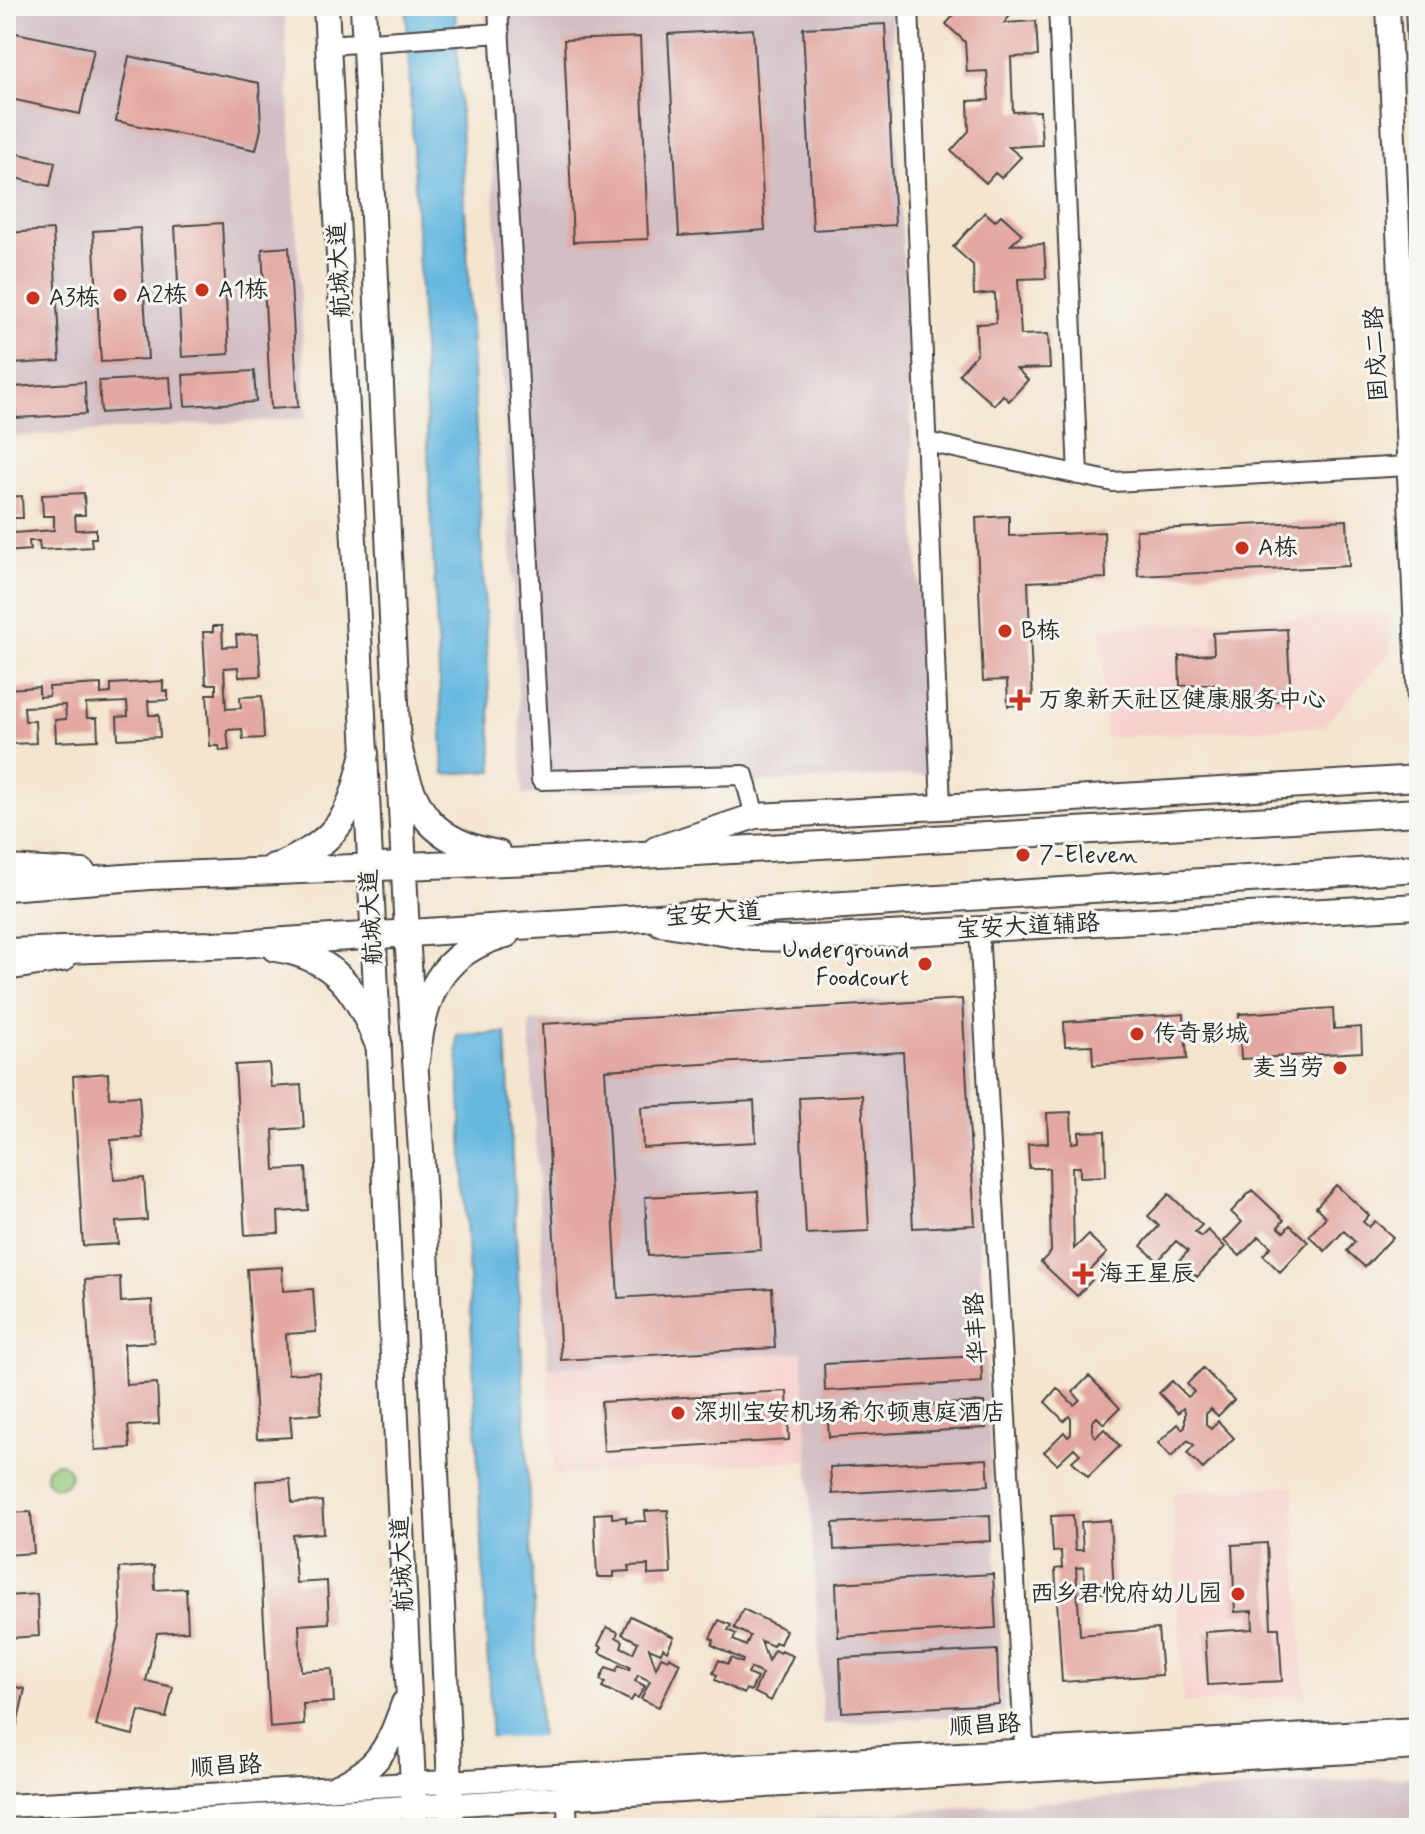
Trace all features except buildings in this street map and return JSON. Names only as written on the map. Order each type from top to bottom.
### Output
[{"type":"main road","name":"航城大道","points":[[326,6],[415,1818]]},
{"type":"main road","name":"航城大道","points":[[363,6],[451,1817]]},
{"type":"main road","points":[[399,750],[414,801],[436,827],[469,847],[533,861]]},
{"type":"main road","points":[[247,873],[280,866],[317,847],[332,834],[349,809],[365,753]]},
{"type":"main road","points":[[644,853],[755,816],[1419,778]]},
{"type":"main road","points":[[6,887],[150,876],[533,861],[1419,812]]},
{"type":"main road","points":[[6,868],[150,876]]},
{"type":"main road","name":"宝安大道","points":[[6,952],[239,944],[1419,868]]},
{"type":"main road","name":"宝安大道辅路","points":[[638,920],[753,938],[793,939],[1419,906]]},
{"type":"main road","points":[[416,1060],[425,1005],[446,969],[469,950],[497,936],[536,926]]},
{"type":"main road","points":[[239,944],[299,954],[335,971],[351,988],[378,1043]]},
{"type":"main road","points":[[6,968],[129,948]]},
{"type":"main road","points":[[337,1787],[366,1772],[379,1759],[397,1725],[409,1689]]},
{"type":"main road","points":[[334,1812],[373,1828]]},
{"type":"street","points":[[498,6],[496,34],[541,780],[744,775],[755,816]]},
{"type":"street","points":[[909,6],[941,807]]},
{"type":"street","points":[[1058,6],[1078,475]]},
{"type":"street","name":"固戍二路","points":[[1388,6],[1419,700]]},
{"type":"street","points":[[1417,6],[1419,48]]},
{"type":"street","points":[[328,45],[496,34]]},
{"type":"street","points":[[927,442],[1113,482],[1408,466]]},
{"type":"street","name":"华丰路","points":[[979,929],[1025,1761]]},
{"type":"street","name":"顺昌路","points":[[451,1817],[481,1804],[1419,1729]]},
{"type":"street","name":"顺昌路","points":[[6,1806],[560,1774],[1419,1748]]},
{"type":"street","points":[[560,1774],[561,1800],[568,1828]]},
{"type":"street","points":[[46,1828],[334,1812],[415,1818],[451,1817]]},
{"type":"shaded area","points":[[6,6],[284,6],[307,418],[6,437]]},
{"type":"shaded area","points":[[485,6],[891,6],[928,774],[523,795]]},
{"type":"shaded area","points":[[1390,613],[1392,650],[1324,726],[1106,737],[1101,628]]},
{"type":"shaded area","points":[[966,996],[1005,1713],[823,1724],[802,1352],[548,1367],[529,1022]]},
{"type":"shaded area","name":"深圳宝安机场希尔顿惠庭酒店","points":[[802,1351],[808,1460],[554,1475],[548,1367]]},
{"type":"shaded area","name":"西乡君悦府幼儿园","points":[[1293,1485],[1305,1696],[1183,1703],[1172,1493]]},
{"type":"shaded area","points":[[1419,1776],[1419,1828],[667,1828]]},
{"type":"green space","points":[[58,1463],[69,1470],[70,1475],[63,1486],[58,1487],[47,1480],[46,1475],[53,1464]]},
{"type":"water","points":[[406,6],[455,6],[493,771],[444,774]]},
{"type":"water","points":[[506,1033],[545,1828],[496,1828],[457,1035]]},
{"type":"pier","points":[[545,1736],[549,1828],[492,1828],[487,1739]]},
{"type":"place","name":"A1栋","points":[[202,290]]},
{"type":"place","name":"A2栋","points":[[120,295]]},
{"type":"place","name":"A3栋","points":[[33,298]]},
{"type":"place","name":"A栋","points":[[1242,548]]},
{"type":"place","name":"B栋","points":[[1005,631]]},
{"type":"place","name":"万象新天社区健康服务中心","points":[[1020,700]]},
{"type":"place","name":"7-Eleven","points":[[1023,855]]},
{"type":"place","name":"Underground Foodcourt","points":[[925,964]]},
{"type":"place","name":"传奇影城","points":[[1137,1034]]},
{"type":"place","name":"麦当劳","points":[[1340,1068]]},
{"type":"place","name":"海王星辰","points":[[1083,1274]]},
{"type":"place","name":"深圳宝安机场希尔顿惠庭酒店","points":[[678,1413]]},
{"type":"place","name":"西乡君悦府幼儿园","points":[[1238,1594]]}]
